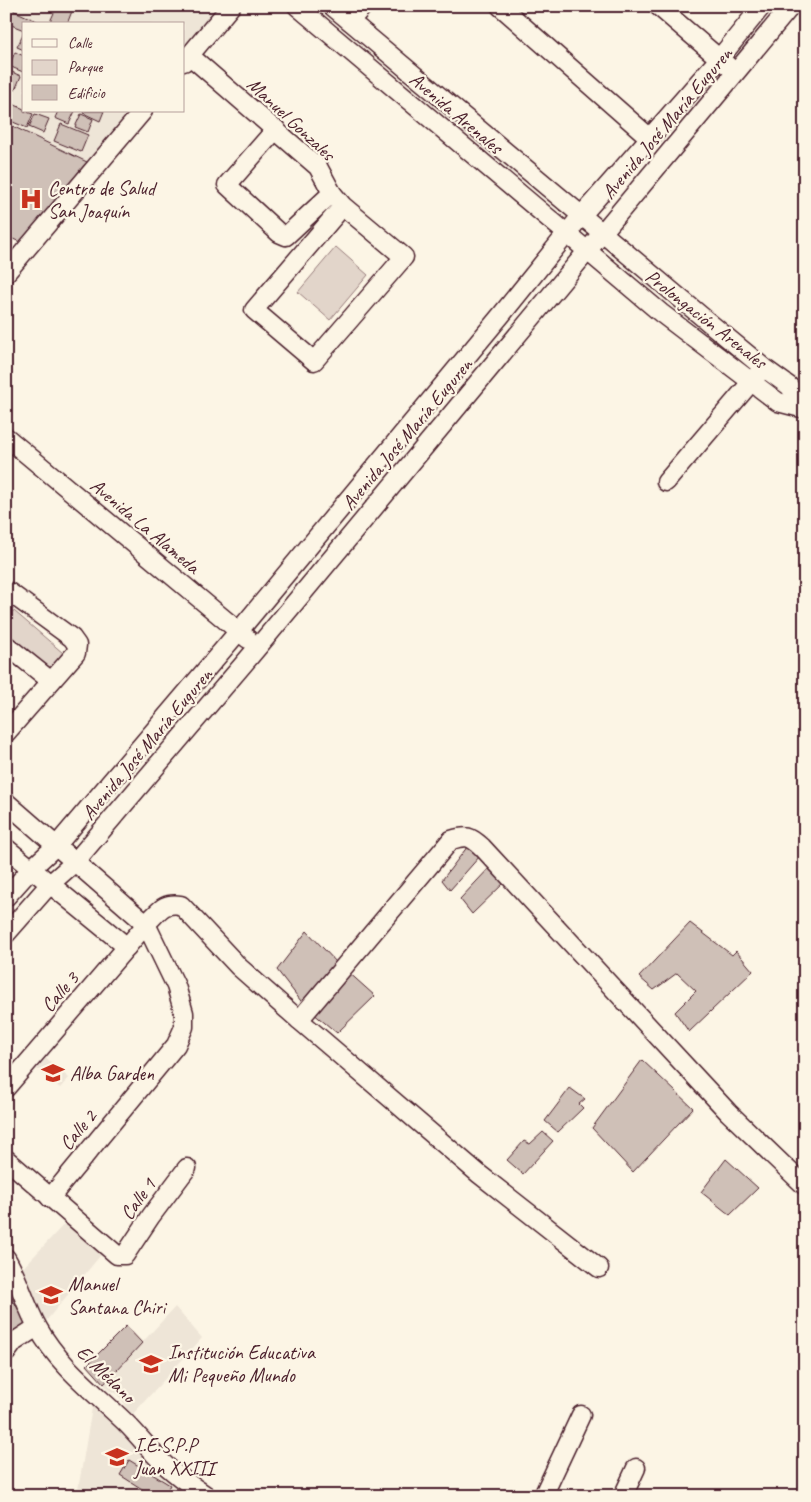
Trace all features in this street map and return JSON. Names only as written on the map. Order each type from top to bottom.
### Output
[{"type":"street","points":[[187,59],[231,6]]},
{"type":"street","name":"Avenida Arenales","points":[[297,6],[587,251]]},
{"type":"street","name":"Avenida Arenales","points":[[332,6],[602,234]]},
{"type":"street","points":[[350,21],[363,6]]},
{"type":"street","points":[[500,6],[650,138]]},
{"type":"street","points":[[658,6],[736,73]]},
{"type":"street","name":"Avenida José María Euguren","points":[[6,897],[32,868],[57,845],[238,632],[581,216],[719,59],[762,6]]},
{"type":"street","name":"Avenida José María Euguren","points":[[6,934],[50,884],[75,862],[258,647],[791,6]]},
{"type":"street","name":"Manuel Gonzales","points":[[187,59],[276,129],[318,167],[332,193],[343,206],[404,257],[314,361],[254,310],[343,206]]},
{"type":"street","points":[[6,273],[142,112]]},
{"type":"street","points":[[276,129],[227,185],[279,232],[286,236],[332,193]]},
{"type":"street","name":"Prolongación Arenales","points":[[602,234],[764,368],[789,386],[805,408]]},
{"type":"street","name":"Prolongación Arenales","points":[[587,251],[660,313],[778,402],[805,408]]},
{"type":"street","points":[[666,482],[764,368]]},
{"type":"street","name":"Avenida La Alameda","points":[[6,437],[258,647]]},
{"type":"street","points":[[6,596],[9,592],[72,638],[77,645],[76,653],[6,733]]},
{"type":"street","points":[[6,645],[51,681]]},
{"type":"street","points":[[6,802],[146,924]]},
{"type":"street","points":[[299,1020],[451,840],[464,836],[474,839],[728,1112],[805,1186]]},
{"type":"street","points":[[6,848],[126,947]]},
{"type":"street","name":"Calle 3","points":[[6,1088],[146,924],[166,905],[181,906],[238,966],[299,1020],[479,1174],[599,1268]]},
{"type":"street","name":"Calle 2","points":[[50,1198],[176,1045],[184,1027],[184,1013],[176,986],[146,924]]},
{"type":"street","points":[[6,1160],[50,1198]]},
{"type":"street","name":"Calle 1","points":[[50,1198],[117,1254],[125,1255],[187,1168]]},
{"type":"street","name":"El Médano","points":[[6,1258],[17,1276],[37,1327],[58,1358],[124,1421],[174,1473],[207,1496]]},
{"type":"street","points":[[6,1353],[14,1342],[37,1327]]},
{"type":"street","points":[[543,1496],[581,1415]]},
{"type":"street","points":[[623,1496],[636,1468]]},
{"type":"shaded area","points":[[6,6],[218,6],[185,46],[185,22],[22,22],[22,112],[129,112],[87,162],[6,123]]},
{"type":"shaded area","name":"Alba Garden","points":[[46,1058],[69,1078],[60,1088],[37,1069]]},
{"type":"shaded area","name":"Manuel Santana Chiri","points":[[68,1220],[105,1250],[46,1321],[21,1270]]},
{"type":"shaded area","name":"Institución Educativa Mi Pequeño Mundo","points":[[175,1307],[202,1338],[133,1414],[126,1408],[117,1394],[108,1390],[104,1384]]},
{"type":"shaded area","name":"I.E.S.P.P Juan XXIII","points":[[93,1402],[192,1496],[77,1496]]},
{"type":"green space","points":[[336,247],[368,275],[330,320],[298,292]]},
{"type":"green space","points":[[9,611],[14,611],[63,653],[64,658],[54,669],[47,669],[6,633],[6,614]]},
{"type":"building","points":[[57,6],[74,6],[68,22],[50,22]]},
{"type":"building","points":[[6,7],[39,22],[22,22],[22,29],[6,23]]},
{"type":"building","points":[[22,37],[22,49],[17,47]]},
{"type":"building","points":[[15,52],[22,55],[22,72],[9,66]]},
{"type":"building","points":[[7,70],[21,76],[15,90],[6,87]]},
{"type":"building","points":[[6,101],[22,108],[22,112],[33,114],[27,128],[6,119]]},
{"type":"building","points":[[58,112],[75,112],[69,124],[55,118]]},
{"type":"building","points":[[84,112],[104,112],[100,121]]},
{"type":"building","points":[[35,114],[49,119],[43,133],[29,127]]},
{"type":"building","points":[[81,114],[93,119],[88,132],[75,127]]},
{"type":"building","name":"Centro de Salud San Joaquín","points":[[6,123],[87,162],[20,242],[6,236]]},
{"type":"building","points":[[61,124],[88,135],[81,152],[54,141]]},
{"type":"building","points":[[468,846],[480,856],[450,890],[442,880]]},
{"type":"building","points":[[492,865],[506,881],[472,914],[460,899]]},
{"type":"building","points":[[690,923],[732,955],[736,951],[753,971],[689,1032],[675,1012],[696,991],[677,973],[654,990],[639,977]]},
{"type":"building","points":[[307,931],[338,964],[304,1005],[277,970]]},
{"type":"building","points":[[346,970],[375,996],[337,1033],[313,1013]]},
{"type":"building","points":[[642,1060],[693,1108],[633,1172],[592,1128]]},
{"type":"building","points":[[570,1088],[585,1099],[579,1104],[583,1108],[558,1132],[545,1121]]},
{"type":"building","points":[[543,1132],[553,1141],[523,1174],[507,1160],[524,1141],[530,1144]]},
{"type":"building","points":[[726,1159],[758,1188],[730,1215],[701,1192]]},
{"type":"building","points":[[6,1286],[27,1326],[6,1344]]},
{"type":"building","points":[[126,1326],[142,1343],[104,1384],[87,1365]]},
{"type":"building","points":[[129,1460],[170,1485],[163,1496],[153,1496],[120,1475]]},
{"type":"place","name":"Centro de Salud San Joaquín","points":[[31,199]]},
{"type":"place","name":"Alba Garden","points":[[53,1073]]},
{"type":"place","name":"Manuel Santana Chiri","points":[[51,1295]]},
{"type":"place","name":"Institución Educativa Mi Pequeño Mundo","points":[[151,1364]]},
{"type":"place","name":"I.E.S.P.P Juan XXIII","points":[[117,1457]]}]
